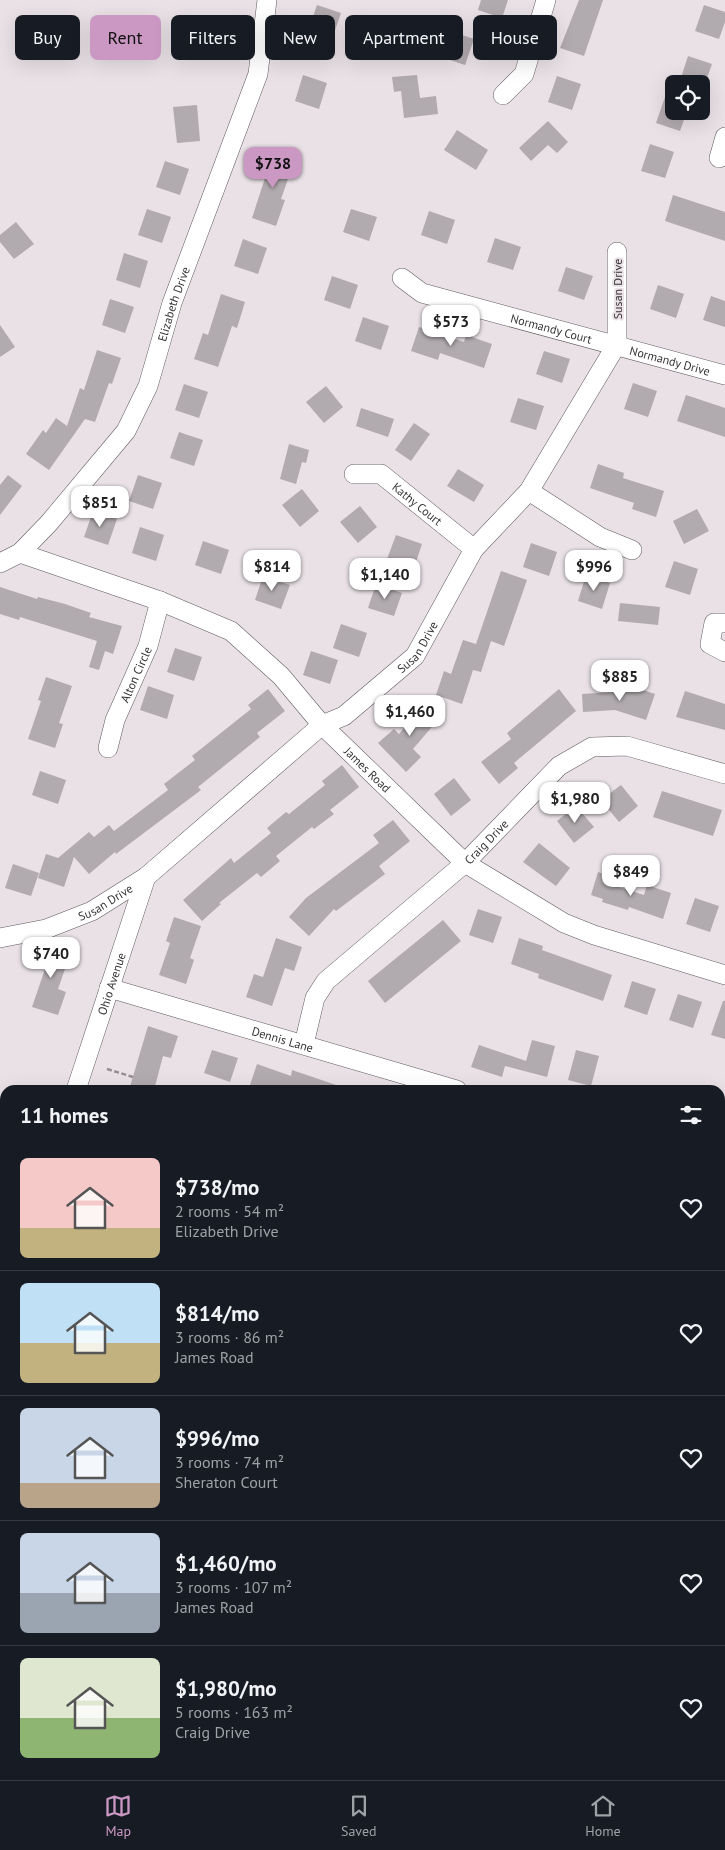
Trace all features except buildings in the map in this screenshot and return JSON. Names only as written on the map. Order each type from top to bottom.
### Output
[{"type":"street","name":"Elizabeth Drive","points":[[0,563],[20,553],[49,523],[126,431],[148,386],[172,302],[258,74],[267,0]]},
{"type":"street","points":[[503,95],[524,74],[546,0]]},
{"type":"street","points":[[719,158],[725,136]]},
{"type":"street","name":"Susan Drive","points":[[0,938],[46,929],[92,911],[146,877],[322,725],[344,716],[415,656],[474,549],[529,491],[617,344],[617,252]]},
{"type":"street","name":"Normandy Court","points":[[402,278],[422,293],[617,344]]},
{"type":"street","name":"Normandy Drive","points":[[617,344],[725,375]]},
{"type":"street","name":"Kathy Court","points":[[354,474],[381,474],[474,549]]},
{"type":"street","points":[[529,491],[600,537],[632,550]]},
{"type":"street","name":"James Road","points":[[20,553],[160,601],[231,631],[281,676],[322,725],[465,863],[564,923],[594,935],[725,975]]},
{"type":"street","name":"Alton Circle","points":[[108,748],[115,720],[148,646],[160,601]]},
{"type":"street","points":[[725,623],[714,623],[710,644],[725,652]]},
{"type":"street","name":"Craig Drive","points":[[304,1044],[315,998],[326,981],[465,863],[559,766],[592,747],[627,746],[725,774]]},
{"type":"street","name":"Ohio Avenue","points":[[78,1085],[146,877]]},
{"type":"street","name":"Dennis Lane","points":[[109,988],[439,1085]]},
{"type":"path","points":[[107,1069],[133,1076]]}]
